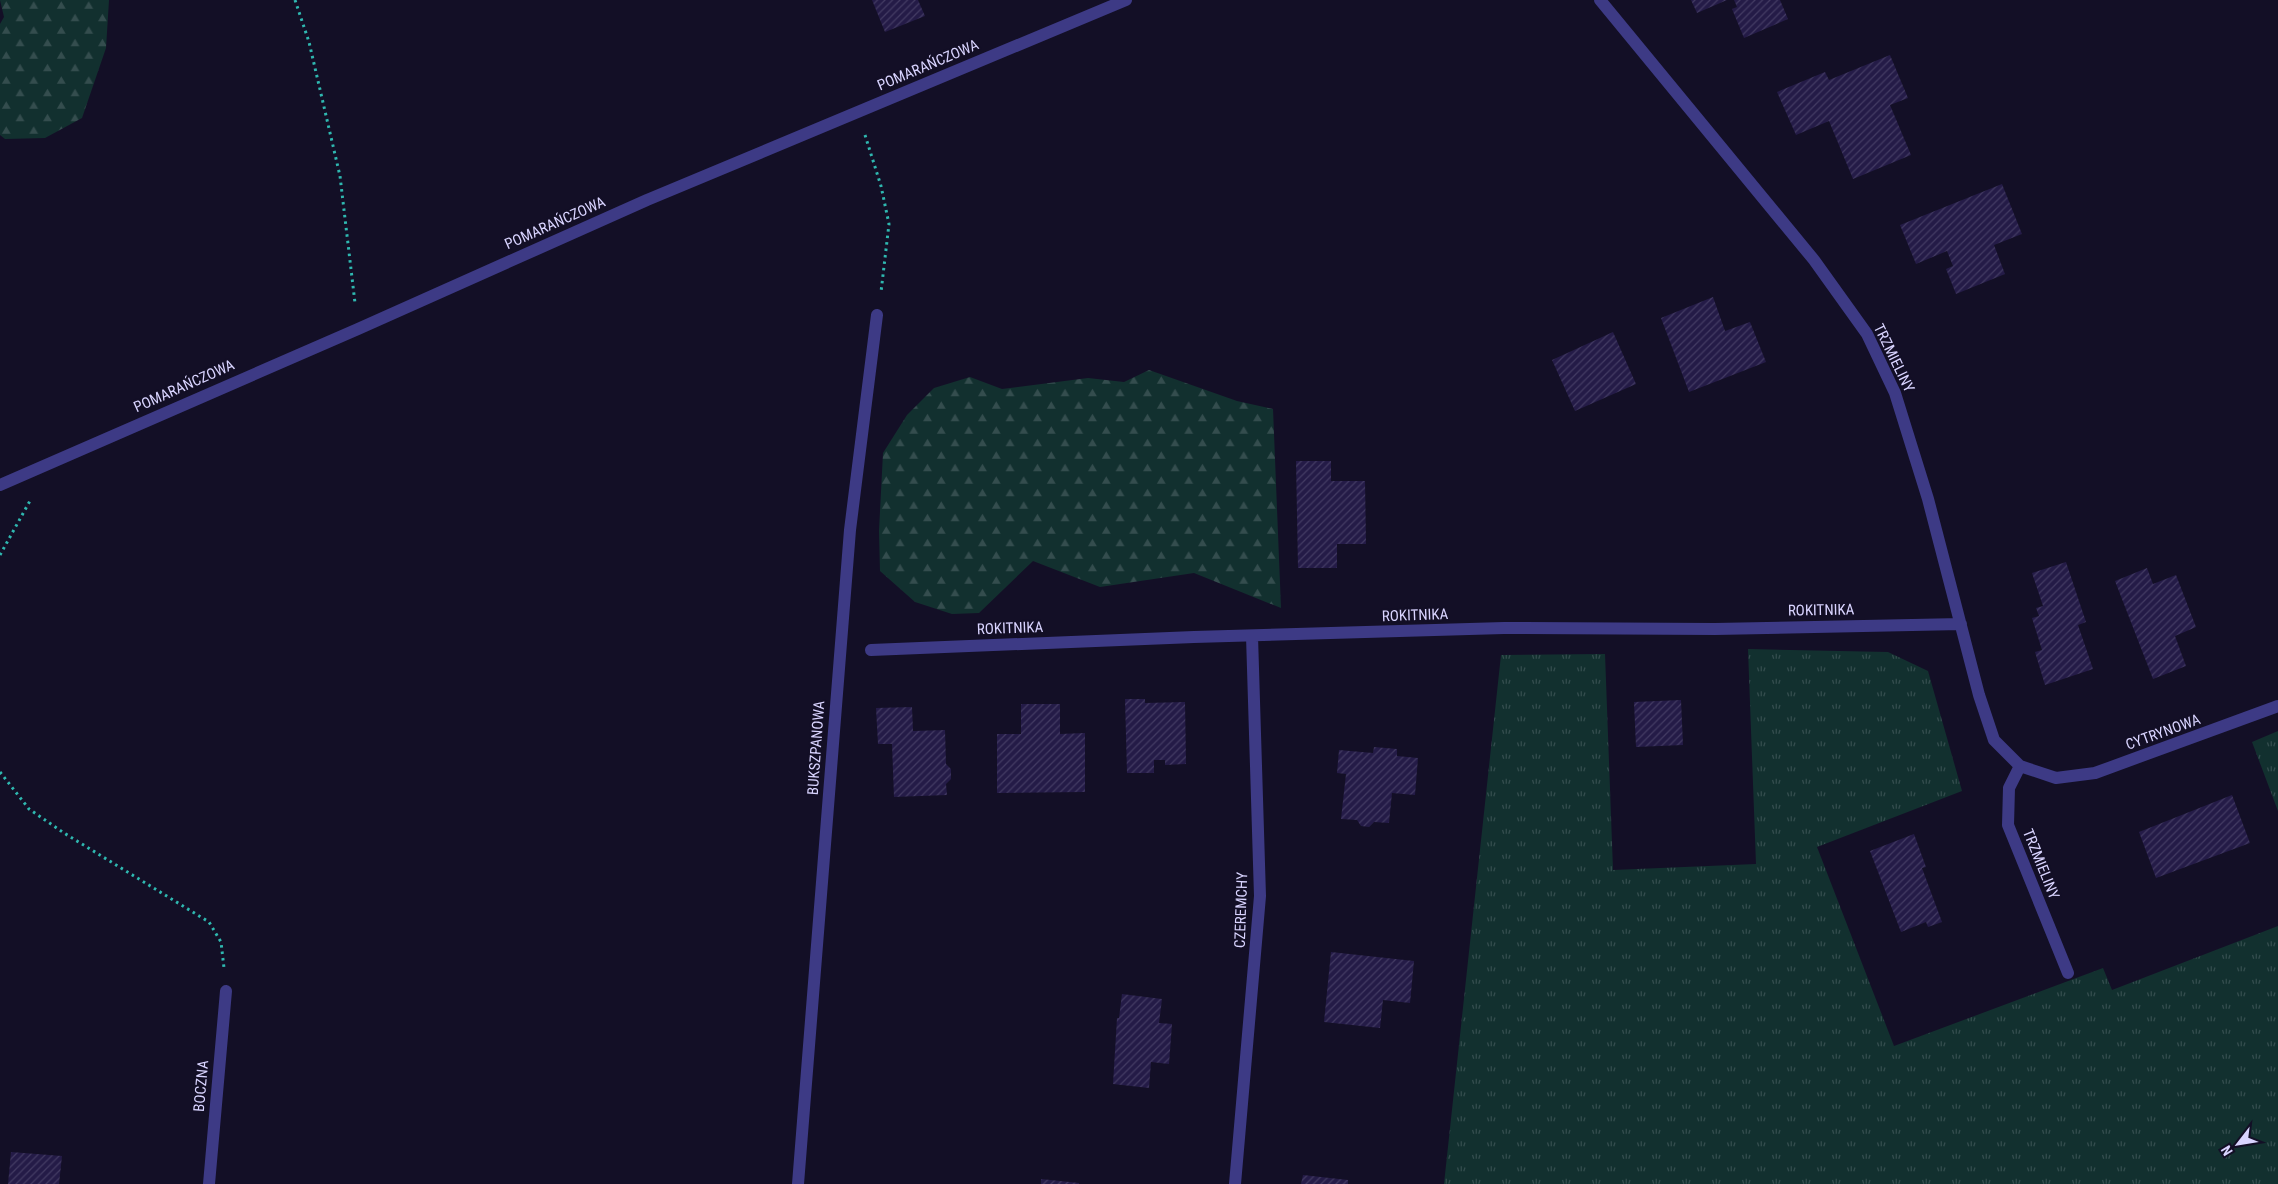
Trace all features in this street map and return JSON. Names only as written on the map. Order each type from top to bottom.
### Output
[{"type":"street","name":"POMARAŃCZOWA","points":[[0,485],[358,329],[647,200],[1126,0]]},
{"type":"street","name":"TRZMIELINY","points":[[1600,0],[1814,260],[1867,334],[1895,393],[1928,499],[1979,694],[1994,740],[2020,766],[2056,778]]},
{"type":"street","name":"BUKSZPANOWA","points":[[798,1184],[850,530],[877,315]]},
{"type":"street","name":"ROKITNIKA","points":[[871,650],[1504,628],[1715,629],[1961,624]]},
{"type":"street","name":"CZEREMCHY","points":[[1235,1184],[1260,896],[1252,636]]},
{"type":"street","name":"CYTRYNOWA","points":[[2056,778],[2095,773],[2278,706]]},
{"type":"street","name":"TRZMIELINY","points":[[2020,766],[2009,788],[2008,826],[2068,973]]},
{"type":"street","name":"BOCZNA","points":[[209,1184],[226,991]]},
{"type":"path","points":[[295,0],[309,42],[340,176],[358,329]]},
{"type":"path","points":[[858,111],[881,186],[889,224],[886,268],[877,315]]},
{"type":"path","points":[[0,555],[51,462]]},
{"type":"path","points":[[0,772],[29,809],[72,838],[209,922],[221,942],[226,991]]},
{"type":"green space","points":[[0,0],[109,0],[106,48],[82,118],[45,138],[5,139],[0,135],[0,24],[4,17]]},
{"type":"green space","points":[[1149,370],[1237,401],[1273,409],[1281,608],[1194,573],[1100,587],[1033,561],[979,613],[952,614],[915,602],[880,571],[879,531],[883,453],[907,415],[934,388],[970,377],[1002,389],[1088,378],[1124,382]]},
{"type":"green space","points":[[1748,649],[1888,652],[1928,671],[1962,791],[1817,847],[1894,1046],[2103,968],[2112,990],[2278,926],[2278,1184],[1444,1184],[1501,655],[1605,654],[1613,870],[1756,864]]},
{"type":"green space","points":[[2278,731],[2278,811],[2252,742]]},
{"type":"building","points":[[872,0],[918,0],[925,16],[885,32]]},
{"type":"building","points":[[1691,0],[1727,0],[1697,13]]},
{"type":"building","points":[[1734,0],[1780,0],[1788,19],[1744,38],[1732,9],[1737,7]]},
{"type":"building","points":[[1890,55],[1908,98],[1890,105],[1911,155],[1853,179],[1829,121],[1796,135],[1777,92],[1825,72],[1829,80]]},
{"type":"building","points":[[2002,184],[2022,234],[1994,245],[2005,274],[1956,294],[1946,269],[1953,266],[1947,251],[1916,264],[1900,225]]},
{"type":"building","points":[[1713,297],[1725,331],[1750,322],[1766,362],[1689,392],[1661,318]]},
{"type":"building","points":[[1613,332],[1636,384],[1575,411],[1552,360]]},
{"type":"building","points":[[1296,461],[1331,461],[1331,481],[1365,481],[1366,544],[1337,544],[1337,568],[1298,568]]},
{"type":"building","points":[[2066,562],[2086,622],[2078,625],[2093,669],[2045,685],[2035,652],[2042,650],[2032,618],[2039,616],[2036,608],[2043,606],[2032,573]]},
{"type":"building","points":[[2147,568],[2153,584],[2176,575],[2196,627],[2175,636],[2186,666],[2153,679],[2115,581]]},
{"type":"building","points":[[1125,699],[1145,699],[1145,703],[1185,702],[1186,764],[1165,765],[1165,760],[1154,760],[1154,773],[1127,773]]},
{"type":"building","points":[[1681,700],[1683,745],[1636,747],[1634,702]]},
{"type":"building","points":[[1021,704],[1060,704],[1060,734],[1085,733],[1085,792],[997,793],[997,734],[1021,734]]},
{"type":"building","points":[[912,707],[913,731],[945,730],[946,764],[951,769],[951,779],[946,784],[947,795],[894,797],[892,744],[878,744],[876,708]]},
{"type":"building","points":[[1374,747],[1397,749],[1397,756],[1418,758],[1415,795],[1392,793],[1389,823],[1374,822],[1369,827],[1361,826],[1357,820],[1341,819],[1346,774],[1337,773],[1339,750],[1373,753]]},
{"type":"building","points":[[2232,795],[2250,843],[2156,878],[2139,832]]},
{"type":"building","points":[[1914,834],[1926,867],[1922,868],[1942,922],[1928,927],[1926,922],[1901,932],[1870,851]]},
{"type":"building","points":[[1331,952],[1414,961],[1410,1003],[1383,1000],[1380,1028],[1324,1022]]},
{"type":"building","points":[[1122,994],[1162,999],[1159,1023],[1172,1024],[1169,1064],[1151,1062],[1149,1088],[1113,1084],[1117,1018],[1119,1018]]},
{"type":"building","points":[[11,1152],[62,1156],[59,1184],[8,1184]]},
{"type":"building","points":[[1303,1175],[1348,1180],[1348,1184],[1301,1184]]},
{"type":"building","points":[[1041,1179],[1079,1183],[1079,1184],[1041,1184]]}]
